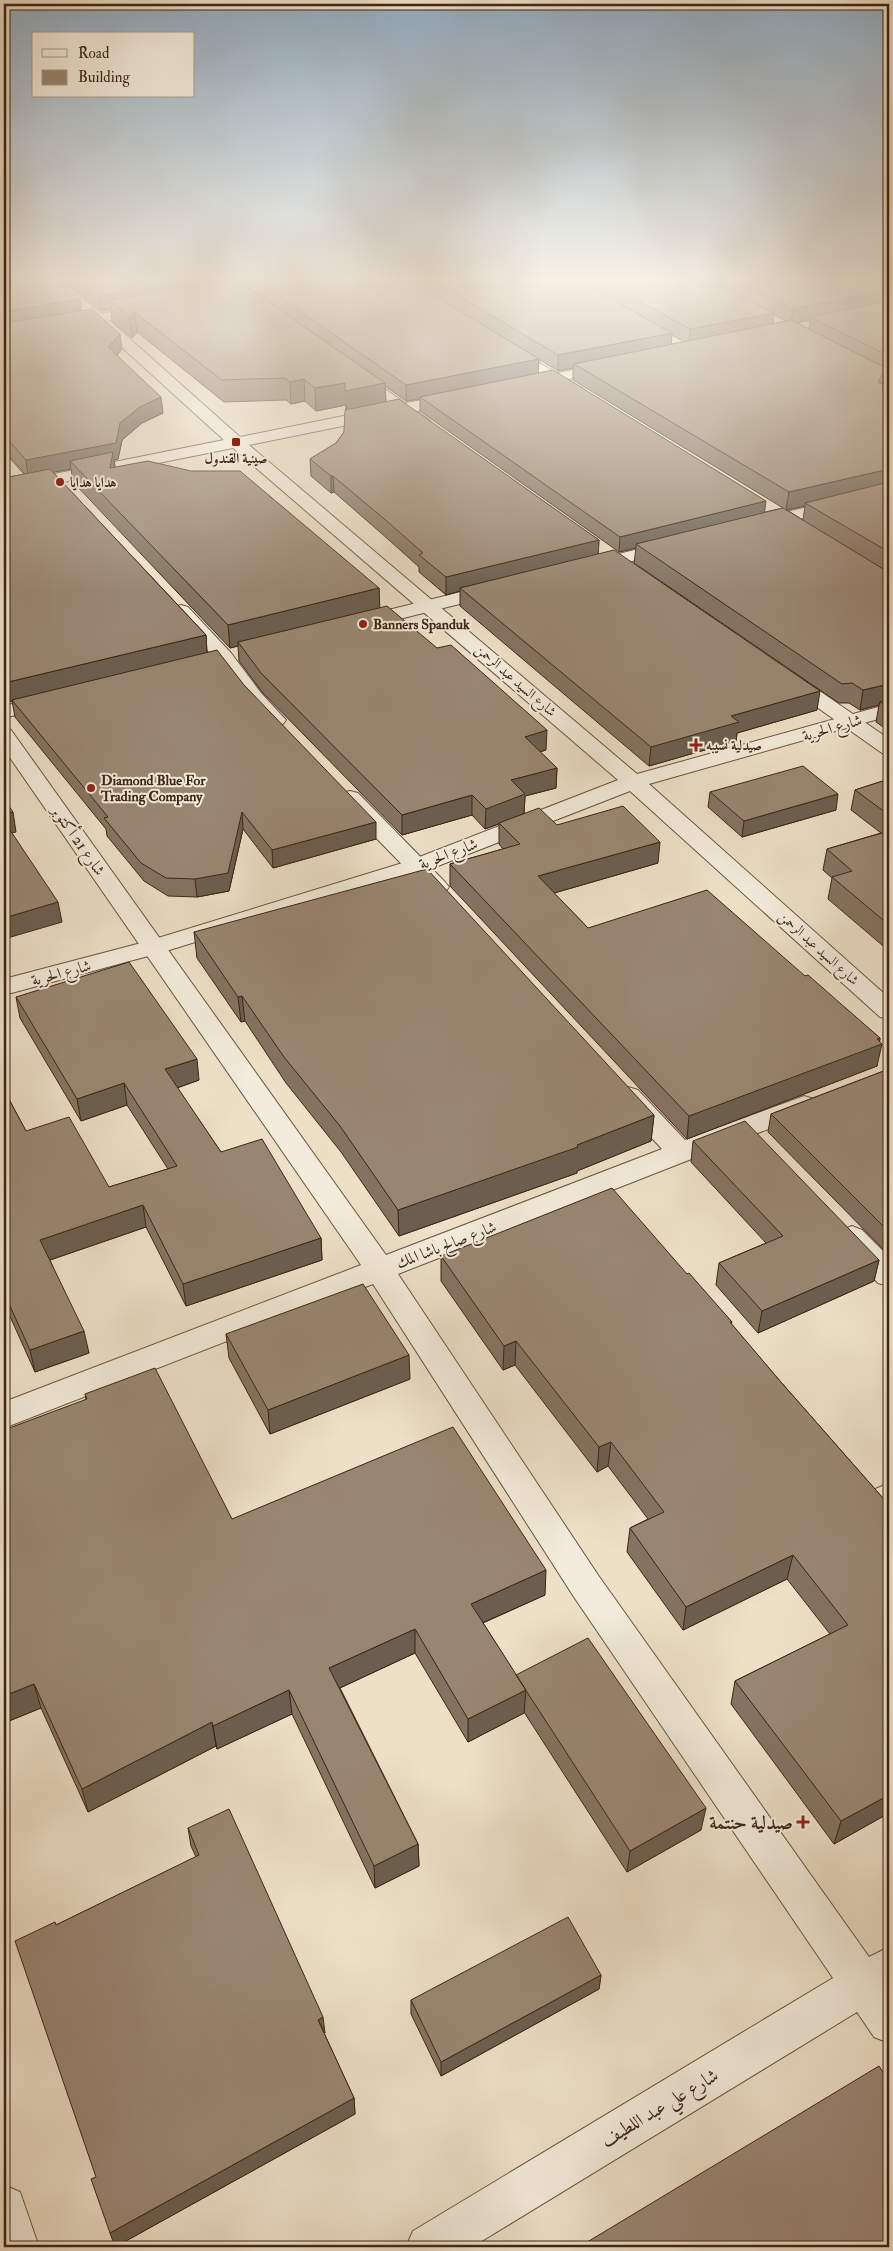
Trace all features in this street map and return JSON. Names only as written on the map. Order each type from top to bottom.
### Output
[{"type":"street","name":"شارع السيد عبد الرحمن","points":[[169,382],[236,442],[429,605],[633,782],[889,1011]]},
{"type":"street","points":[[367,382],[434,431]]},
{"type":"street","points":[[508,387],[534,382]]},
{"type":"street","points":[[562,382],[589,398]]},
{"type":"street","points":[[4,489],[469,395]]},
{"type":"street","points":[[4,462],[23,485]]},
{"type":"street","points":[[57,478],[77,499]]},
{"type":"street","points":[[747,528],[791,523],[886,495]]},
{"type":"street","points":[[767,508],[791,523]]},
{"type":"street","points":[[569,571],[690,542]]},
{"type":"street","points":[[600,549],[632,571]]},
{"type":"street","points":[[346,626],[513,585]]},
{"type":"street","points":[[164,592],[224,657],[254,697],[292,738]]},
{"type":"street","points":[[770,666],[852,721],[889,749]]},
{"type":"street","points":[[4,712],[71,695]]},
{"type":"street","name":"شارع الحرية","points":[[4,987],[154,947],[417,866],[633,782],[889,710]]},
{"type":"street","name":"شارع 21 أكتوبر","points":[[4,734],[380,1270],[586,1586],[876,1976],[889,2022]]},
{"type":"street","points":[[338,785],[450,902]]},
{"type":"street","points":[[615,1081],[681,1153]]},
{"type":"street","name":"شارع صالح باشا المك","points":[[5,1411],[380,1270],[616,1193],[681,1153],[827,1097]]},
{"type":"street","points":[[746,1128],[767,1149]]},
{"type":"street","points":[[835,1219],[889,1275]]},
{"type":"street","name":"شارع علي عبد اللطيف","points":[[429,2247],[876,1976]]},
{"type":"street","points":[[4,2208],[16,2247]]},
{"type":"building","points":[[4,382],[145,382],[161,397],[140,407],[120,423],[116,443],[26,460],[9,441],[4,440]]},
{"type":"building","points":[[308,382],[385,383],[345,391],[345,383],[315,388]]},
{"type":"building","points":[[402,382],[421,382],[406,385]]},
{"type":"building","points":[[494,382],[573,382],[766,501],[620,537],[420,397]]},
{"type":"building","points":[[604,382],[878,382],[889,388],[889,469],[789,492]]},
{"type":"building","points":[[399,399],[599,540],[446,577],[419,555],[423,553],[389,523],[310,459],[336,443],[344,432],[345,410]]},
{"type":"building","points":[[113,452],[110,468],[148,461],[191,471],[240,471],[379,588],[228,625],[70,461]]},
{"type":"building","points":[[50,469],[206,635],[4,683],[4,478]]},
{"type":"building","points":[[889,482],[889,552],[805,503]]},
{"type":"building","points":[[783,508],[885,570],[889,570],[889,684],[863,690],[852,683],[842,684],[636,544]]},
{"type":"building","points":[[614,550],[820,691],[731,716],[739,722],[651,747],[460,588]]},
{"type":"building","points":[[387,606],[437,648],[451,645],[547,730],[525,737],[557,768],[511,780],[525,794],[486,809],[472,795],[402,815],[261,673],[238,642]]},
{"type":"building","points":[[217,650],[244,685],[376,822],[272,850],[242,812],[228,873],[195,879],[166,878],[141,863],[104,818],[108,817],[12,700]]},
{"type":"building","points":[[889,699],[889,708],[880,702]]},
{"type":"building","points":[[803,766],[838,794],[744,821],[710,792]]},
{"type":"building","points":[[889,779],[889,815],[855,790]]},
{"type":"building","points":[[4,799],[13,812],[4,814]]},
{"type":"building","points":[[623,806],[660,842],[538,876],[588,928],[707,890],[805,976],[808,975],[880,1038],[877,1039],[882,1044],[689,1116],[450,864],[520,844],[499,823],[539,808],[557,825]]},
{"type":"building","points":[[4,821],[58,902],[4,918]]},
{"type":"building","points":[[889,831],[889,925],[832,877],[852,871],[827,849]]},
{"type":"building","points":[[427,869],[654,1115],[577,1145],[578,1147],[398,1210],[340,1126],[284,1057],[242,996],[238,997],[194,932]]},
{"type":"building","points":[[129,962],[197,1059],[165,1069],[221,1152],[262,1139],[321,1238],[183,1284],[143,1205],[40,1240],[84,1331],[30,1350],[4,1293],[4,1090],[26,1131],[69,1117],[109,1187],[177,1166],[124,1083],[77,1099],[16,997]]},
{"type":"building","points":[[889,1069],[889,1232],[771,1114]]},
{"type":"building","points":[[745,1121],[879,1260],[762,1311],[719,1263],[783,1236],[693,1141]]},
{"type":"building","points":[[612,1188],[687,1274],[689,1273],[732,1322],[730,1322],[889,1505],[889,1795],[841,1821],[735,1681],[848,1625],[793,1555],[686,1607],[630,1528],[664,1512],[611,1442],[599,1447],[516,1341],[504,1346],[441,1256]]},
{"type":"building","points":[[363,1284],[409,1355],[268,1410],[226,1334]]},
{"type":"building","points":[[155,1368],[232,1519],[453,1427],[546,1570],[471,1604],[526,1690],[468,1719],[415,1629],[329,1668],[418,1844],[374,1866],[289,1690],[213,1726],[212,1722],[82,1789],[34,1684],[4,1696],[4,1430],[87,1399],[85,1394]]},
{"type":"building","points":[[588,1638],[706,1808],[630,1851],[516,1675]]},
{"type":"building","points":[[229,1809],[323,2017],[318,2020],[354,2098],[110,2233],[91,2179],[96,2177],[15,1941],[55,1922],[56,1925],[199,1855],[188,1828]]},
{"type":"building","points":[[568,1917],[601,1975],[441,2062],[411,2000]]},
{"type":"building","points":[[879,2066],[889,2082],[889,2247],[579,2247]]},
{"type":"place","name":"صينية القندول","points":[[236,442]]},
{"type":"place","name":"هدايا هدايا","points":[[60,482]]},
{"type":"place","name":"Banners Spanduk","points":[[363,624]]},
{"type":"place","name":"صيدلية نسيبه","points":[[696,745]]},
{"type":"place","name":"Diamond Blue For Trading Company","points":[[91,788]]},
{"type":"place","name":"صيدلية حنتمة","points":[[803,1822]]}]
